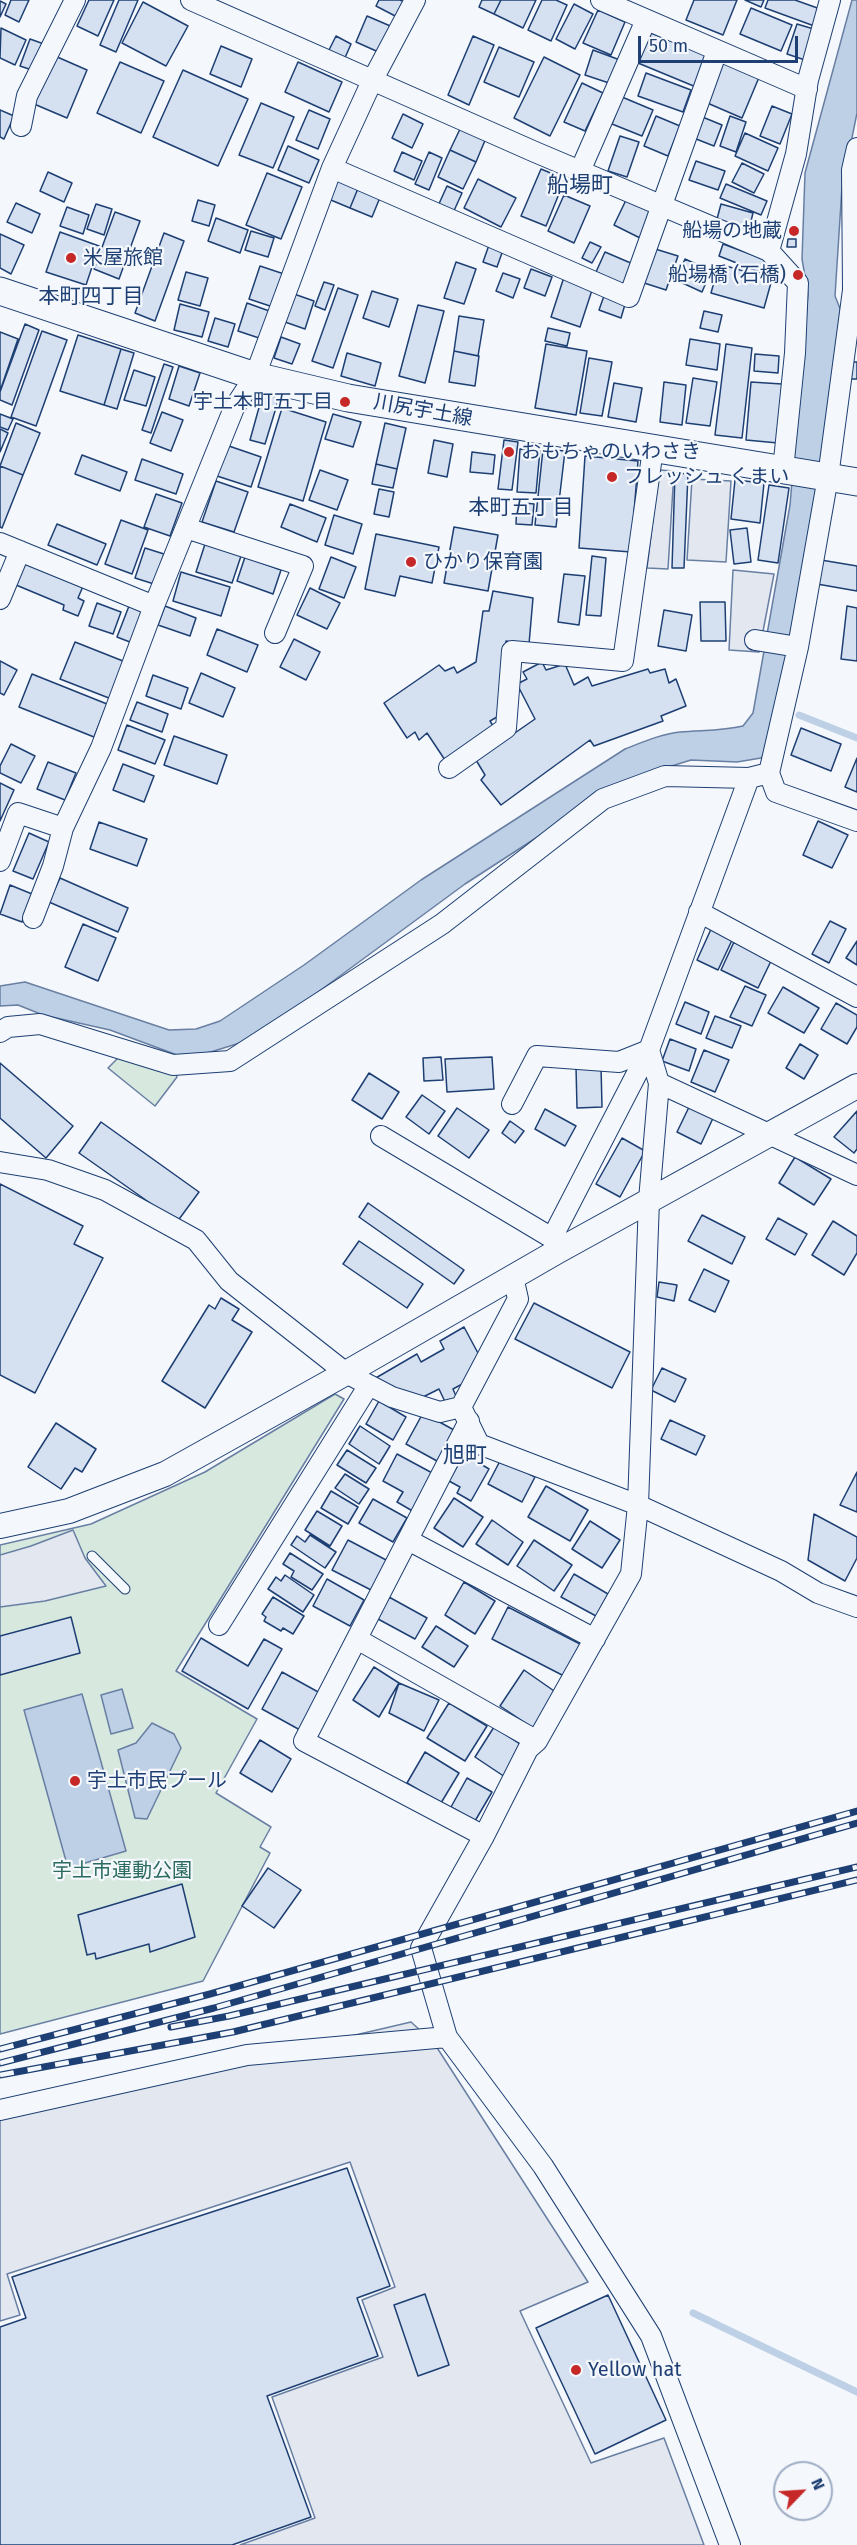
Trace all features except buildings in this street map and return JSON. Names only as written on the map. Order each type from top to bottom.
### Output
[{"type":"main road","name":"川尻宇土線","points":[[0,291],[255,376],[348,398],[857,482]]},
{"type":"street","points":[[21,126],[27,96],[75,0]]},
{"type":"street","points":[[191,0],[372,81],[769,251],[798,283],[786,471]]},
{"type":"street","points":[[33,918],[53,866],[63,828],[101,748],[154,606],[234,408],[255,376],[332,168],[372,81],[415,0]]},
{"type":"street","points":[[601,0],[807,89]]},
{"type":"street","points":[[769,251],[795,154],[807,89],[830,0]]},
{"type":"street","points":[[580,171],[646,20]]},
{"type":"street","points":[[332,168],[629,297],[717,51]]},
{"type":"street","points":[[857,148],[852,170],[855,291],[798,647],[769,773],[776,792],[857,820]]},
{"type":"street","points":[[449,768],[506,728],[512,651],[623,661],[652,449]]},
{"type":"street","points":[[186,528],[303,566],[275,633]]},
{"type":"street","points":[[0,543],[154,606]]},
{"type":"street","points":[[0,599],[20,551]]},
{"type":"street","points":[[756,640],[798,647]]},
{"type":"street","points":[[0,1032],[8,1027],[40,1024],[173,1065],[230,1061],[441,924],[603,799],[665,776],[749,778],[769,773]]},
{"type":"street","points":[[555,1244],[649,1050],[749,778]]},
{"type":"street","points":[[0,861],[18,813],[63,828]]},
{"type":"street","points":[[699,912],[857,997]]},
{"type":"street","points":[[649,1050],[659,1083],[649,1200],[638,1505],[631,1574],[537,1741],[528,1749],[484,1836],[421,1948],[447,2037],[543,2166],[651,2336],[730,2545]]},
{"type":"street","points":[[512,1104],[537,1056],[619,1062],[649,1050]]},
{"type":"street","points":[[659,1083],[857,1175]]},
{"type":"street","points":[[0,1526],[69,1511],[165,1474],[513,1277],[555,1244],[649,1200],[857,1086]]},
{"type":"street","points":[[381,1136],[555,1244]]},
{"type":"street","points":[[0,1162],[48,1170],[105,1190],[196,1240],[229,1281],[346,1373],[392,1397],[440,1412],[465,1414]]},
{"type":"street","points":[[484,1836],[304,1741],[408,1540],[519,1299],[513,1277]]},
{"type":"street","points":[[219,1625],[369,1385]]},
{"type":"street","points":[[465,1414],[479,1444],[638,1505],[780,1571],[818,1593],[857,1607]]},
{"type":"street","points":[[408,1540],[594,1639]]},
{"type":"street","points":[[357,1639],[537,1741]]},
{"type":"street","points":[[0,2110],[247,2055],[447,2037]]},
{"type":"lane","points":[[92,1556],[125,1589]]},
{"type":"green space","points":[[126,1050],[173,1065],[177,1077],[155,1106],[108,1068]]},
{"type":"green space","name":"宇土市運動公園","points":[[335,1394],[344,1399],[176,1671],[257,1719],[216,1793],[271,1827],[260,1847],[270,1853],[203,1981],[0,2034],[0,1545],[91,1524],[205,1472]]},
{"type":"shaded area","points":[[659,470],[674,471],[668,569],[647,568]]},
{"type":"shaded area","points":[[692,479],[731,481],[726,562],[687,560]]},
{"type":"shaded area","points":[[733,570],[774,574],[759,652],[729,650]]},
{"type":"shaded area","points":[[73,1530],[85,1558],[106,1586],[45,1601],[0,1607],[0,1555]]},
{"type":"shaded area","points":[[411,2022],[434,2043],[588,2282],[520,2311],[591,2463],[664,2438],[704,2545],[240,2545],[315,2518],[272,2397],[383,2357],[362,2300],[395,2287],[350,2162],[7,2274],[20,2315],[0,2321],[0,2118]]},
{"type":"water","points":[[852,0],[857,0],[857,113],[842,187],[835,296],[841,311],[821,459],[773,745],[761,758],[737,762],[691,760],[649,773],[613,788],[465,884],[276,1023],[243,1042],[201,1055],[177,1055],[110,1030],[43,1015],[18,1005],[0,1006],[0,986],[25,982],[169,1030],[196,1029],[220,1021],[304,965],[421,880],[625,749],[673,733],[743,726],[753,713],[790,505],[808,294],[802,259],[805,173]]},
{"type":"water","points":[[122,1689],[133,1728],[111,1734],[101,1695]]},
{"type":"water","name":"宇土市民プール","points":[[82,1694],[126,1851],[68,1868],[24,1710]]},
{"type":"water","points":[[152,1723],[174,1734],[181,1748],[147,1819],[135,1818],[118,1750],[136,1743]]},
{"type":"waterway","points":[[799,715],[857,738]]},
{"type":"waterway","points":[[693,2313],[857,2392]]},
{"type":"railway","points":[[0,2049],[210,1994],[857,1811]]},
{"type":"railway","points":[[0,2063],[214,2008],[857,1823]]},
{"type":"railway","points":[[171,2027],[229,2016],[857,1867]]},
{"type":"railway","points":[[0,2075],[233,2032],[857,1880]]},
{"type":"place","name":"船場の地蔵","points":[[794,231]]},
{"type":"place","name":"米屋旅館","points":[[71,258]]},
{"type":"place","name":"船場橋 (石橋)","points":[[798,275]]},
{"type":"place","name":"宇土本町五丁目","points":[[345,402]]},
{"type":"place","name":"おもちゃのいわさき","points":[[509,452]]},
{"type":"place","name":"フレッシュ くまい","points":[[612,477]]},
{"type":"place","name":"ひかり保育園","points":[[411,562]]},
{"type":"place","name":"宇土市民プール","points":[[75,1781]]},
{"type":"place","name":"Yellow hat","points":[[576,2370]]},
{"type":"district","name":"船場町","points":[[580,186]]},
{"type":"district","name":"本町四丁目","points":[[91,297]]},
{"type":"district","name":"本町五丁目","points":[[521,508]]},
{"type":"district","name":"旭町","points":[[465,1456]]}]
